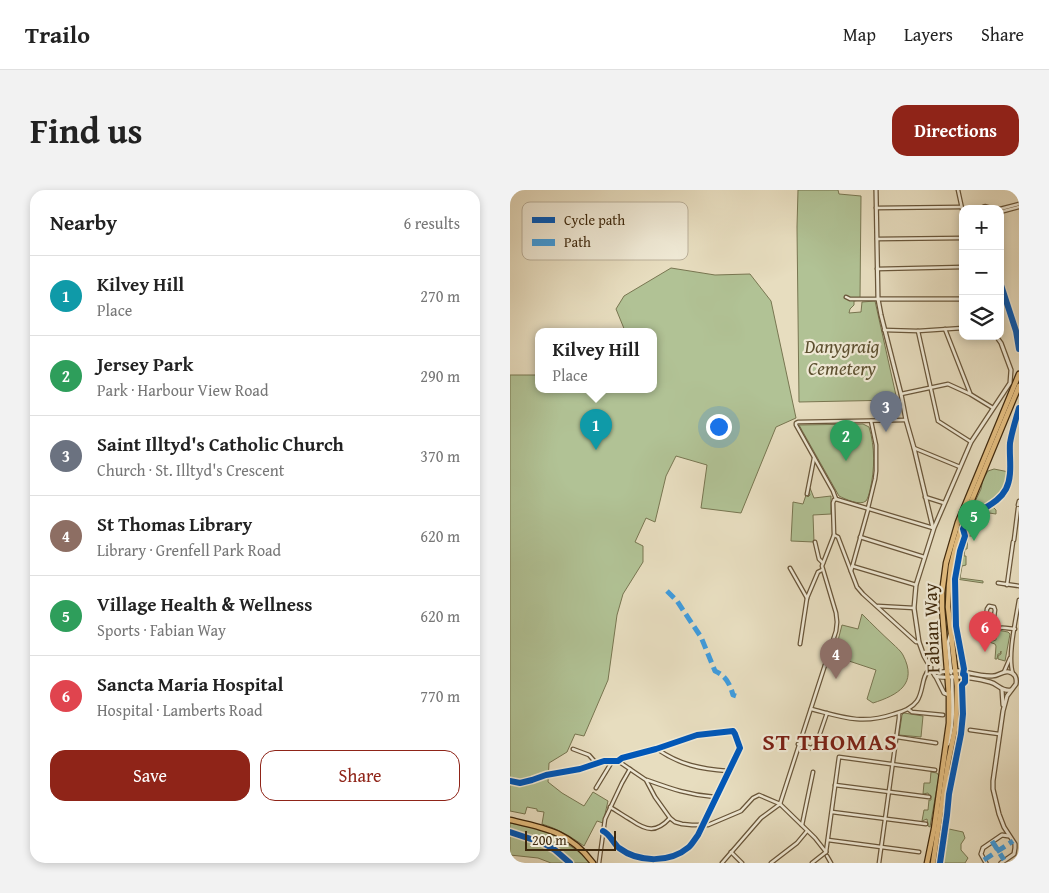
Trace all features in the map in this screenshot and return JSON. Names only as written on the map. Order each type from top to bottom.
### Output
[{"type":"main road","name":"Fabian Way","points":[[933,863],[948,763],[956,724],[957,694],[944,640],[942,600],[945,571],[950,546],[958,522],[1019,374]]},
{"type":"main road","name":"Fabian Way","points":[[927,863],[949,723],[951,633],[948,607],[951,566],[964,519],[1019,386]]},
{"type":"main road","points":[[510,820],[558,833],[580,848],[593,863]]},
{"type":"street","points":[[876,190],[878,299],[925,498],[934,528]]},
{"type":"street","points":[[958,190],[961,205]]},
{"type":"street","points":[[1004,209],[1019,205]]},
{"type":"street","points":[[876,208],[959,207]]},
{"type":"street","points":[[877,239],[959,238]]},
{"type":"street","points":[[877,269],[959,267]]},
{"type":"street","points":[[846,297],[850,299],[959,299]]},
{"type":"street","points":[[884,330],[918,331],[959,328]]},
{"type":"street","points":[[945,329],[970,394]]},
{"type":"street","points":[[918,331],[938,421],[971,442]]},
{"type":"street","points":[[949,695],[944,693],[931,671],[919,642],[914,608],[916,585],[934,528],[971,442],[1010,383],[1011,370],[999,340]]},
{"type":"street","points":[[901,394],[948,384],[970,394],[993,408]]},
{"type":"street","points":[[836,499],[796,423],[906,420]]},
{"type":"street","points":[[851,571],[875,479],[876,445],[871,421]]},
{"type":"street","points":[[914,448],[960,467]]},
{"type":"street","points":[[807,494],[814,457]]},
{"type":"street","points":[[925,498],[944,503]]},
{"type":"street","points":[[836,499],[934,528]]},
{"type":"street","points":[[722,863],[761,818],[780,804],[836,631],[836,613],[822,570],[822,563],[834,535],[833,503],[836,499]]},
{"type":"street","points":[[1007,585],[1019,501]]},
{"type":"street","points":[[834,535],[838,537],[857,587],[916,642],[919,642]]},
{"type":"street","points":[[860,537],[924,557]]},
{"type":"street","points":[[816,542],[819,559],[822,563]]},
{"type":"street","points":[[852,566],[916,585]]},
{"type":"street","points":[[790,568],[807,598]]},
{"type":"street","points":[[800,644],[807,598],[818,572],[822,570]]},
{"type":"street","points":[[998,583],[1019,586]]},
{"type":"street","points":[[1019,600],[1011,656],[1011,666],[1016,684],[1005,702],[1003,711],[993,789],[1004,828],[1019,847]]},
{"type":"street","points":[[877,606],[914,608]]},
{"type":"street","points":[[992,631],[995,608],[989,606],[987,609],[985,634],[991,634],[992,631],[999,628],[1015,629]]},
{"type":"street","points":[[993,623],[999,628]]},
{"type":"street","points":[[1004,672],[1011,656]]},
{"type":"street","points":[[811,709],[839,717],[860,720],[898,713],[917,701],[926,674],[931,671],[988,681],[998,685],[1002,690],[1003,711]]},
{"type":"street","points":[[936,677],[951,674],[993,676],[1004,672],[1013,674]]},
{"type":"street","points":[[946,751],[952,729],[953,716],[951,674]]},
{"type":"street","points":[[998,685],[999,675]]},
{"type":"street","points":[[1002,690],[1011,690]]},
{"type":"street","points":[[908,708],[912,712],[943,716]]},
{"type":"street","points":[[798,744],[811,748],[816,746],[827,713]]},
{"type":"street","points":[[879,863],[897,737],[898,713]]},
{"type":"street","points":[[970,730],[999,734]]},
{"type":"street","points":[[510,781],[520,783],[656,749],[697,735],[733,731],[740,748],[698,835],[689,847],[678,855],[661,860],[645,860],[619,847],[603,831]]},
{"type":"street","points":[[897,737],[936,742]]},
{"type":"street","points":[[656,749],[674,760],[686,764],[728,771]]},
{"type":"street","points":[[573,750],[589,755],[596,763]]},
{"type":"street","points":[[812,863],[826,852],[839,757],[935,770]]},
{"type":"street","points":[[615,760],[646,780],[680,792],[715,797]]},
{"type":"street","points":[[596,788],[615,760]]},
{"type":"street","points":[[598,863],[605,819],[630,769]]},
{"type":"street","points":[[802,825],[813,772]]},
{"type":"street","points":[[646,780],[655,797],[674,822],[692,826],[708,825],[741,811],[759,795],[780,804],[815,838],[826,852]]},
{"type":"street","points":[[836,785],[929,797]]},
{"type":"street","points":[[610,807],[641,827],[648,829],[663,825],[670,818]]},
{"type":"street","points":[[832,812],[926,824]]},
{"type":"street","points":[[1002,836],[1004,828]]},
{"type":"street","points":[[771,863],[808,831]]},
{"type":"street","points":[[986,863],[982,857],[984,846],[1002,836],[1010,837]]},
{"type":"street","points":[[828,840],[919,852]]},
{"type":"street","points":[[1014,854],[1015,844]]},
{"type":"street","points":[[1001,863],[1019,851]]},
{"type":"street","points":[[731,852],[742,863]]},
{"type":"street","points":[[827,856],[831,863]]},
{"type":"green space","name":"Danygraig Cemetery","points":[[798,190],[838,190],[839,194],[861,196],[860,300],[854,301],[854,305],[849,313],[861,312],[862,302],[875,301],[897,400],[799,402]]},
{"type":"green space","points":[[671,268],[715,275],[750,274],[771,301],[796,418],[776,427],[741,513],[701,508],[707,465],[676,456],[666,476],[655,522],[646,518],[635,542],[643,546],[643,562],[623,594],[617,615],[608,680],[584,736],[575,734],[567,752],[549,763],[548,782],[562,793],[584,806],[593,792],[608,801],[603,823],[597,821],[584,846],[564,833],[542,824],[544,812],[527,807],[525,814],[510,811],[510,375],[535,375],[535,393],[657,393],[657,328],[624,328],[616,309],[624,296]]},
{"type":"green space","points":[[863,424],[869,427],[871,435],[873,466],[872,482],[868,497],[866,501],[860,503],[852,502],[839,496],[799,425]]},
{"type":"green space","points":[[994,469],[1009,472],[1005,488],[991,503],[972,515],[972,508],[981,489],[983,479],[988,471]]},
{"type":"green space","points":[[810,488],[814,498],[831,496],[831,514],[813,515],[814,542],[791,541],[793,502],[803,504],[806,495],[808,497],[810,495]]},
{"type":"green space","points":[[993,507],[996,510],[996,514],[989,513],[979,518],[972,532],[975,533],[974,536],[968,536],[967,549],[965,549],[964,556],[966,556],[966,565],[962,566],[960,578],[983,581],[983,583],[956,579],[960,550],[967,527],[973,520]]},
{"type":"green space","points":[[862,614],[901,652],[907,665],[907,681],[903,687],[890,696],[873,703],[867,699],[876,670],[834,656],[842,625],[858,629]]},
{"type":"green space","points":[[997,630],[1010,634],[1005,661],[998,659],[1001,651],[998,654],[997,659],[995,659],[996,646],[989,642],[989,639],[996,640],[996,638],[990,638]]},
{"type":"green space","points":[[904,713],[923,716],[921,737],[899,735],[902,715]]},
{"type":"green space","points":[[931,772],[937,773],[939,776],[930,827],[928,826],[927,819],[922,821],[924,810],[928,810],[929,800],[931,800],[931,796],[928,793],[923,794],[924,783],[930,783]]},
{"type":"green space","points":[[510,823],[556,835],[570,843],[569,845],[575,849],[577,847],[590,863],[551,863],[538,858],[510,855]]},
{"type":"green space","points":[[949,829],[963,832],[965,838],[961,844],[961,850],[968,858],[965,863],[943,863]]},
{"type":"marked path","points":[[667,591],[677,601],[701,637],[715,671],[725,678],[733,695],[736,696]]},
{"type":"marked path","points":[[992,841],[1004,860]]},
{"type":"marked path","points":[[984,860],[1013,841]]},
{"type":"cycle path","points":[[1004,294],[1016,331],[1019,349]]},
{"type":"cycle path","points":[[940,863],[949,794],[963,714],[962,685],[965,682],[965,675],[963,674],[964,669],[956,626],[955,579],[965,536],[963,529],[972,517],[996,500],[1006,489],[1010,472],[1010,443],[1019,408]]},
{"type":"cycle path","points":[[510,781],[520,783],[546,775],[580,769],[604,761],[618,761],[622,758],[697,735],[733,731],[740,748],[698,835],[689,847],[673,856],[654,859],[645,858],[627,853],[619,848],[608,834],[603,831]]},
{"type":"cycle path","points":[[510,832],[543,843],[555,850],[570,863]]},
{"type":"place","name":"Saint Illtyd's Catholic Church","points":[[886,432]]},
{"type":"place","name":"Kilvey Hill","points":[[596,450]]},
{"type":"place","name":"Jersey Park","points":[[846,461]]},
{"type":"place","name":"Village Health & Wellness","points":[[974,541]]},
{"type":"place","name":"Sancta Maria Hospital","points":[[985,652]]},
{"type":"place","name":"St Thomas Library","points":[[836,679]]},
{"type":"district","name":"ST THOMAS","points":[[830,742]]}]
